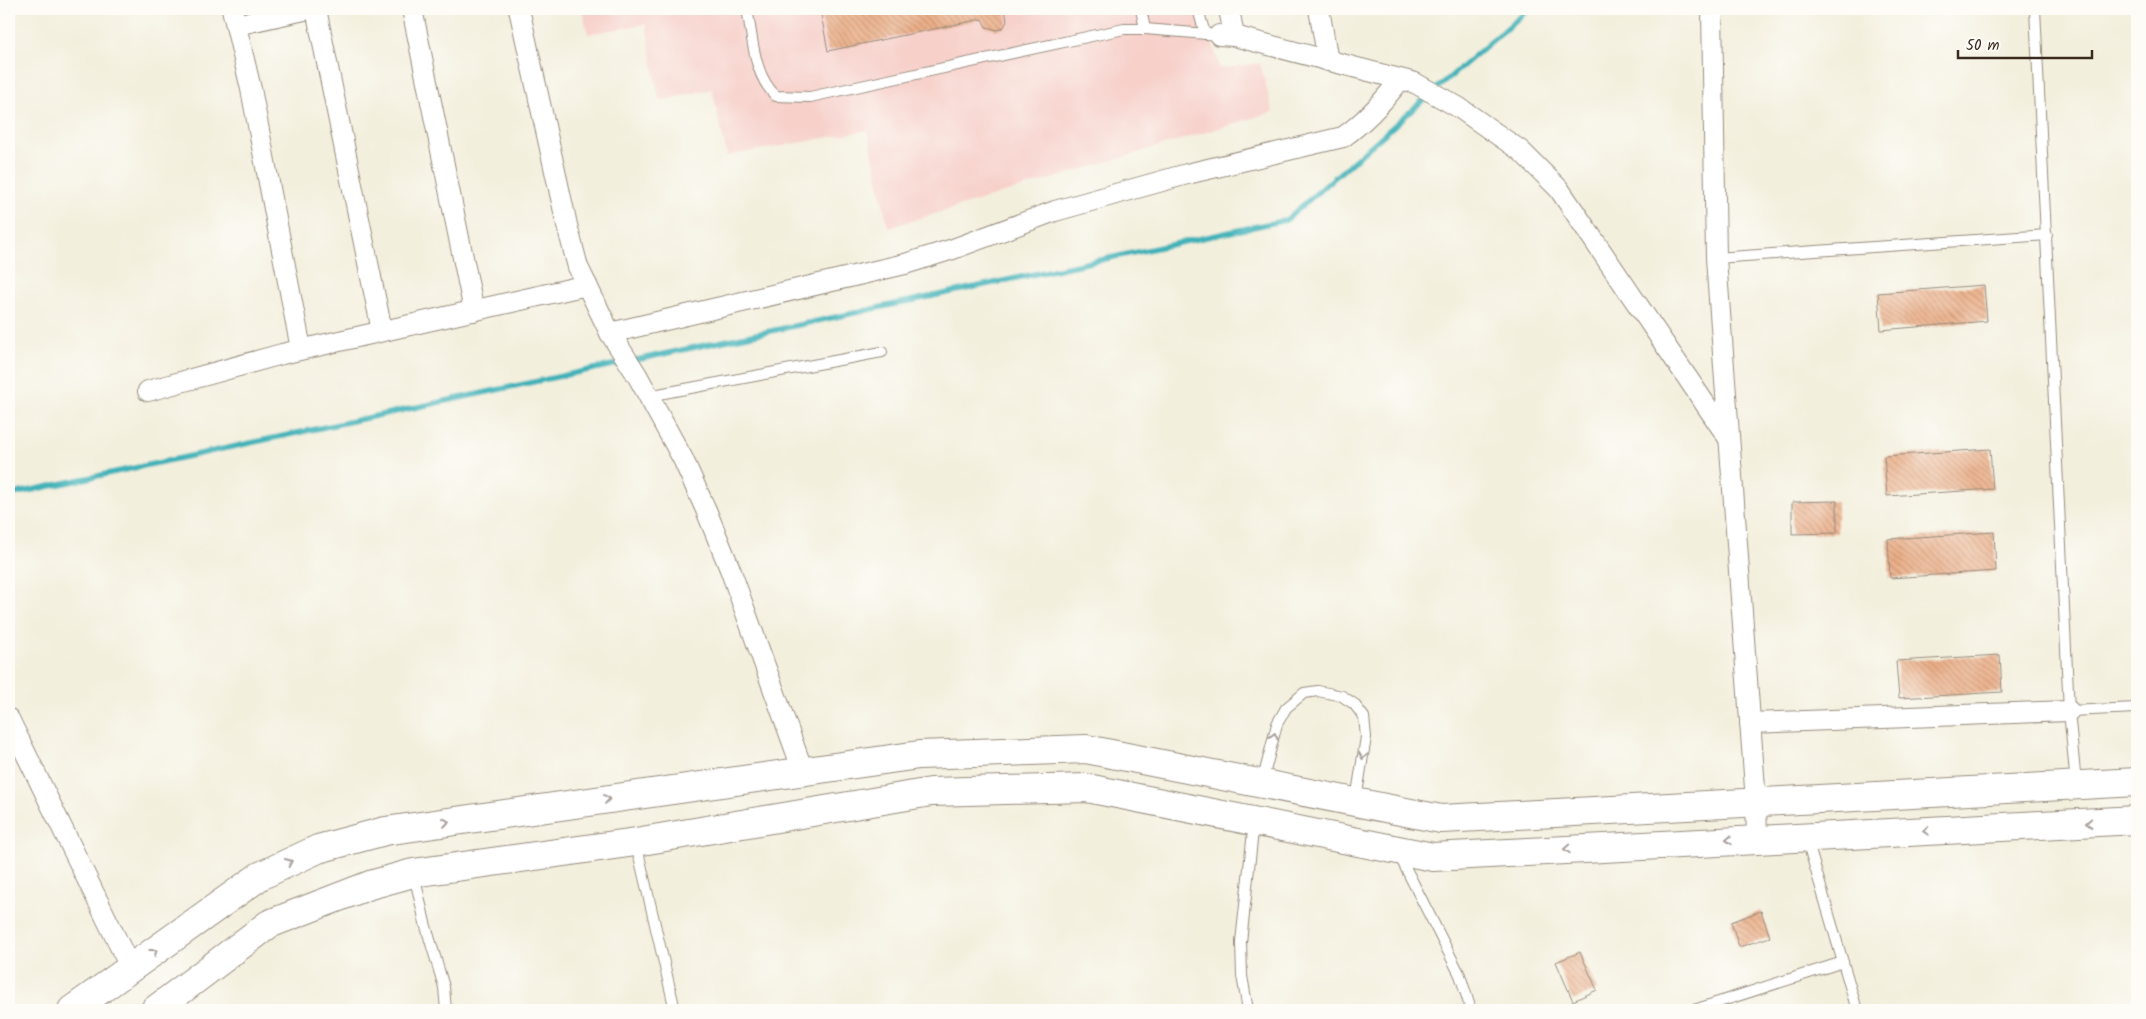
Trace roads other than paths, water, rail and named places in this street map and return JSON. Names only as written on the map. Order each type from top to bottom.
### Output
[{"type":"main road","points":[[72,1010],[260,876],[318,849],[385,831],[919,755],[1086,749],[1441,819],[2137,782]]},
{"type":"main road","points":[[1200,810],[1205,772]]},
{"type":"main road","points":[[155,1010],[269,924],[370,885],[413,873],[636,842],[931,792],[1087,788],[1433,857],[2137,820]]},
{"type":"street","points":[[301,350],[234,17],[309,9]]},
{"type":"street","points":[[316,9],[382,331]]},
{"type":"street","points":[[412,9],[474,310]]},
{"type":"street","points":[[519,9],[578,267],[610,333],[637,376],[683,459],[706,510],[730,569],[804,772]]},
{"type":"street","points":[[1229,9],[1219,35],[1408,82],[1458,107],[1521,151],[1559,189],[1730,441]]},
{"type":"street","points":[[1320,9],[1328,61]]},
{"type":"street","points":[[1712,9],[1716,258],[1756,802],[1757,839]]},
{"type":"street","points":[[610,333],[905,264],[1055,211],[1188,174],[1343,136],[1361,125],[1408,82]]},
{"type":"street","points":[[148,391],[301,350],[587,285]]},
{"type":"street","points":[[1750,723],[2070,711]]},
{"type":"street","points":[[9,719],[131,969]]},
{"type":"lane","points":[[747,9],[759,72],[767,88],[776,96],[810,97],[1124,29],[1219,35]]},
{"type":"lane","points":[[1141,9],[1145,29]]},
{"type":"lane","points":[[1198,9],[1219,35]]},
{"type":"lane","points":[[2035,9],[2070,711],[2076,785]]},
{"type":"lane","points":[[1716,258],[2047,235]]},
{"type":"lane","points":[[648,396],[882,352]]},
{"type":"lane","points":[[1262,784],[1277,724],[1286,708],[1304,693],[1318,691],[1342,696],[1354,704],[1364,717],[1366,738],[1356,802]]},
{"type":"lane","points":[[2070,711],[2137,708]]},
{"type":"lane","points":[[1248,1010],[1242,976],[1241,942],[1254,821]]},
{"type":"lane","points":[[1806,836],[1857,1010]]},
{"type":"lane","points":[[636,842],[675,1010]]},
{"type":"lane","points":[[1396,849],[1460,975],[1471,1010]]},
{"type":"lane","points":[[413,873],[425,923],[444,987],[446,1010]]},
{"type":"lane","points":[[1694,1010],[1842,962]]},
{"type":"waterway","points":[[1435,90],[1529,9]]},
{"type":"waterway","points":[[9,495],[1286,220],[1428,96]]}]
